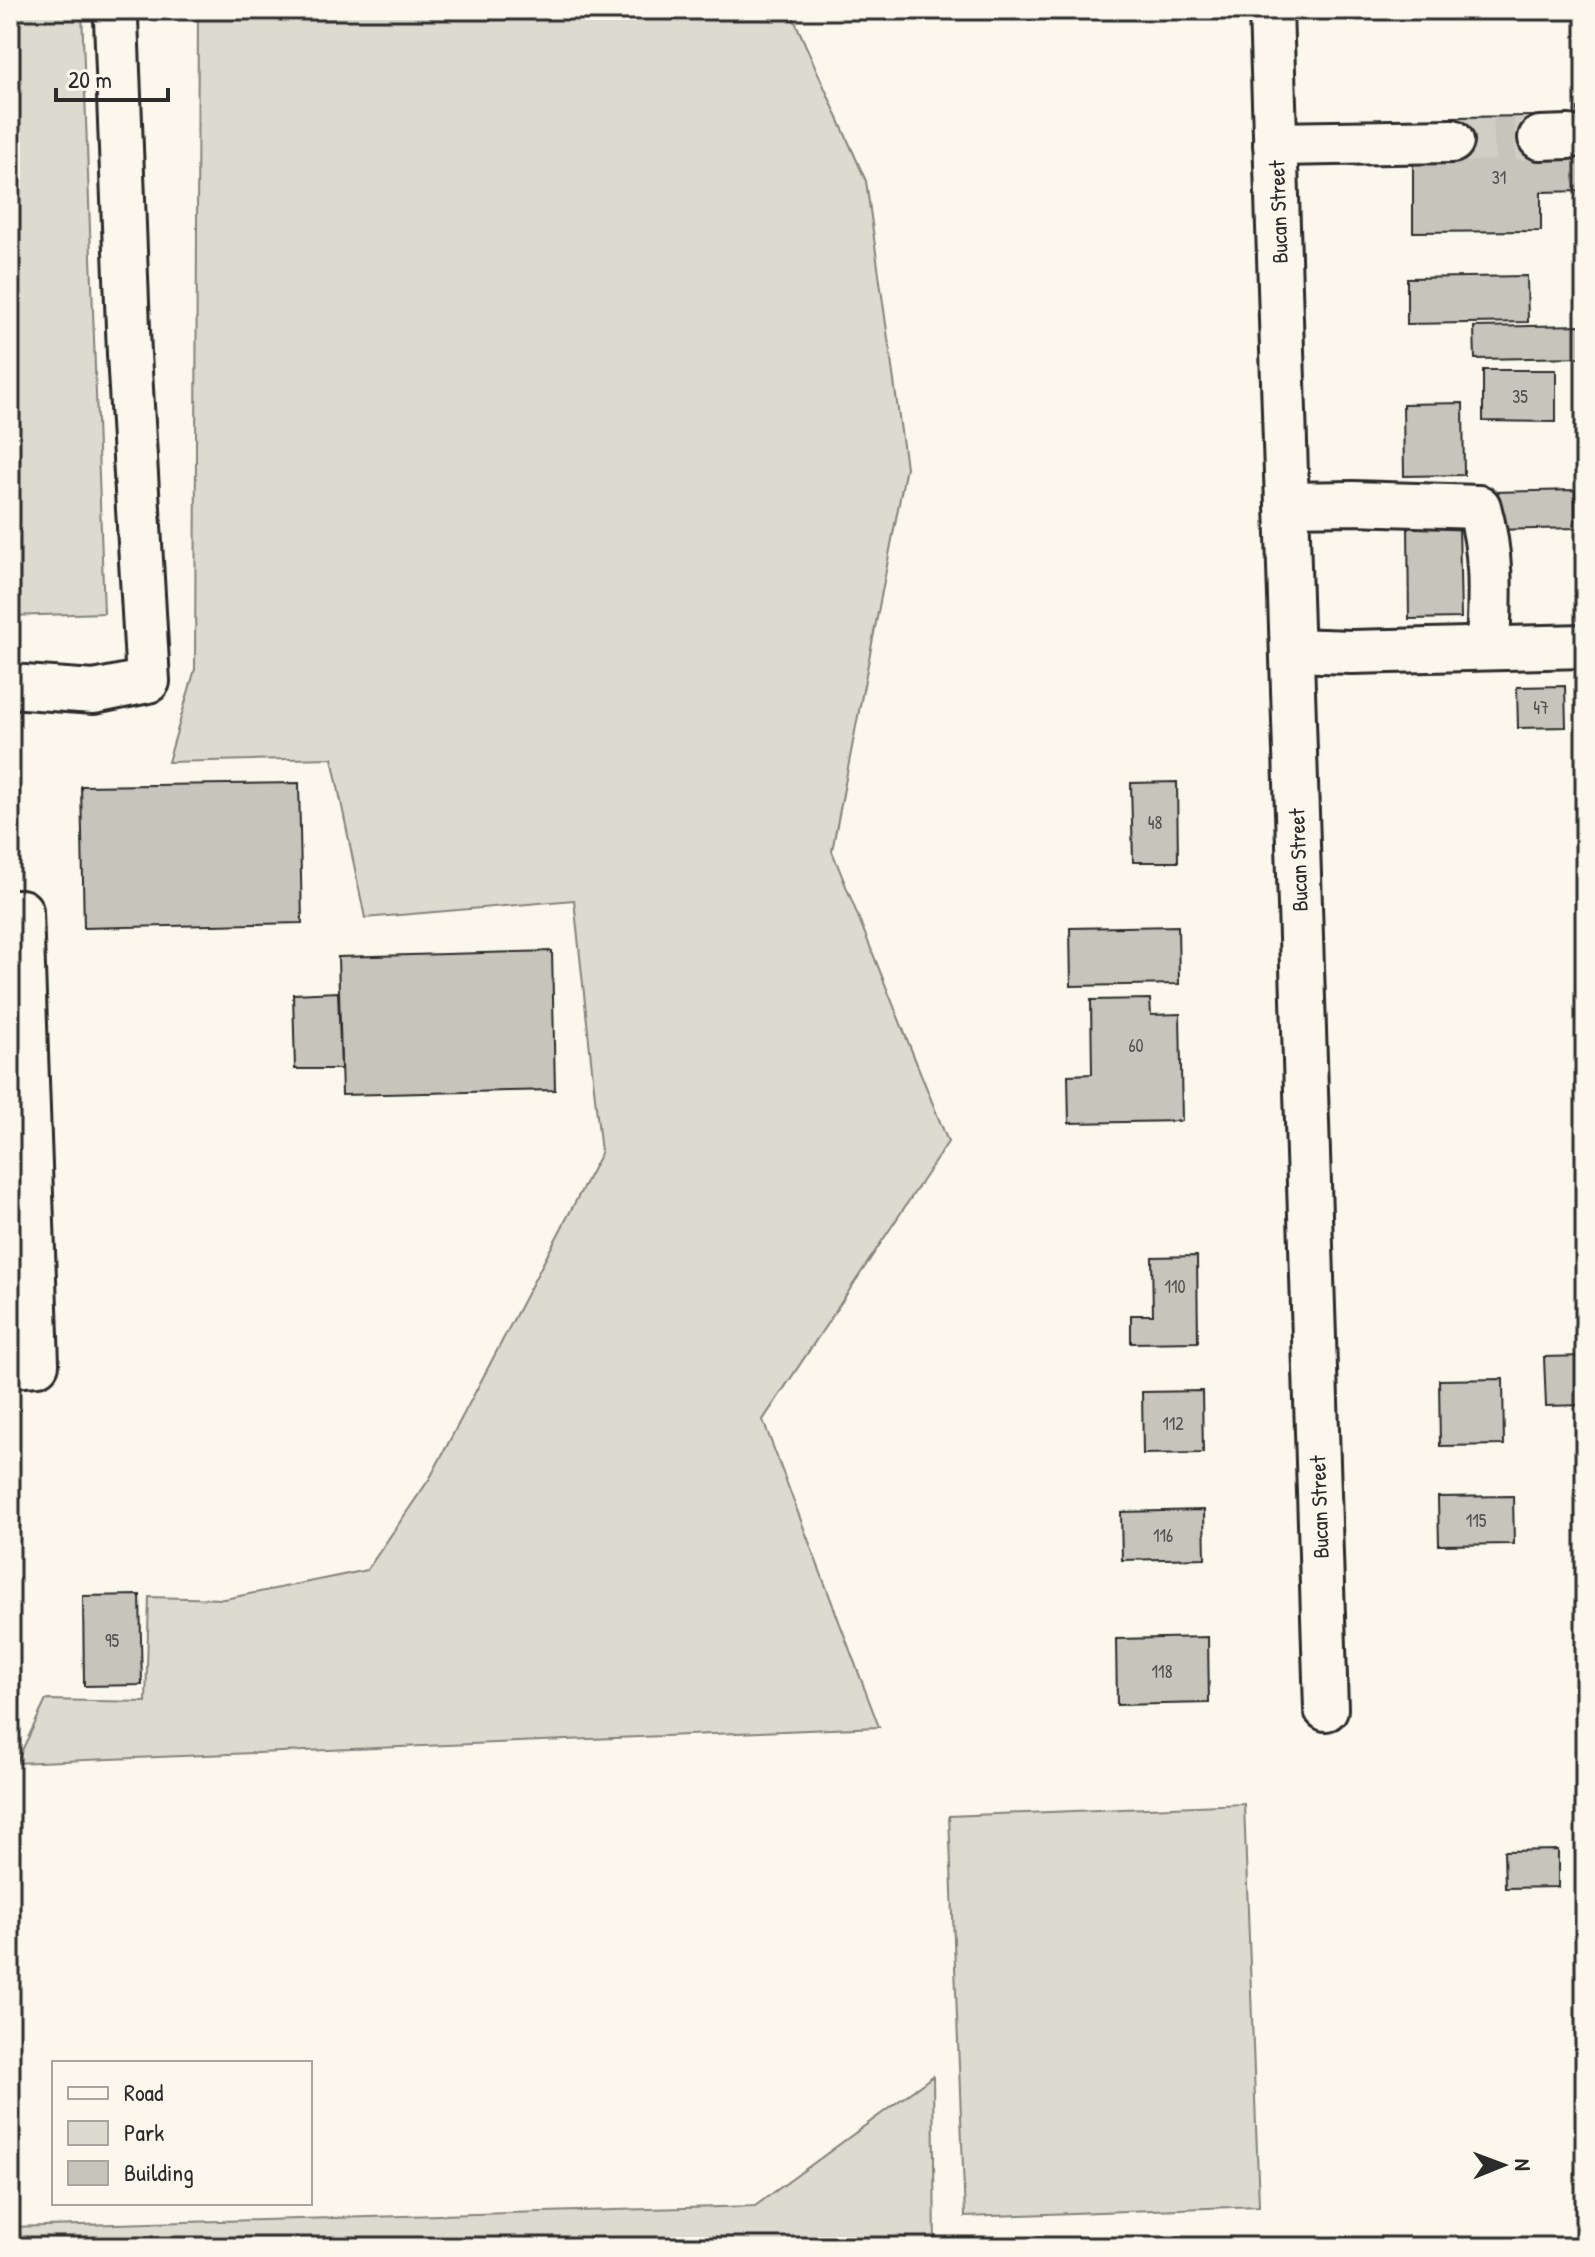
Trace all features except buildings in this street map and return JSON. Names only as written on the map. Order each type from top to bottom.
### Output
[{"type":"street","name":"Bucan Street","points":[[1271,10],[1326,1709]]},
{"type":"street","points":[[10,686],[94,692],[148,681],[129,354],[116,19]]},
{"type":"street","points":[[1275,144],[1452,141]]},
{"type":"street","points":[[1287,504],[1479,507],[1489,543],[1488,648]]},
{"type":"street","points":[[1292,650],[1352,652],[1585,646]]},
{"type":"street","points":[[10,911],[21,911],[37,1364],[10,1366]]},
{"type":"green space","points":[[10,10],[82,10],[104,613],[10,616]]},
{"type":"green space","points":[[198,10],[790,10],[866,181],[906,467],[832,851],[948,1142],[763,1420],[879,1727],[16,1763],[46,1700],[146,1702],[149,1597],[225,1599],[367,1570],[430,1478],[601,1153],[574,900],[365,918],[332,758],[168,762],[195,669]]},
{"type":"green space","points":[[1244,1804],[1259,2206],[965,2217],[949,1816]]},
{"type":"green space","points":[[933,2076],[935,2247],[10,2247],[10,2227],[755,2206]]},
{"type":"tunnel","points":[[1452,141],[1540,138]]}]
